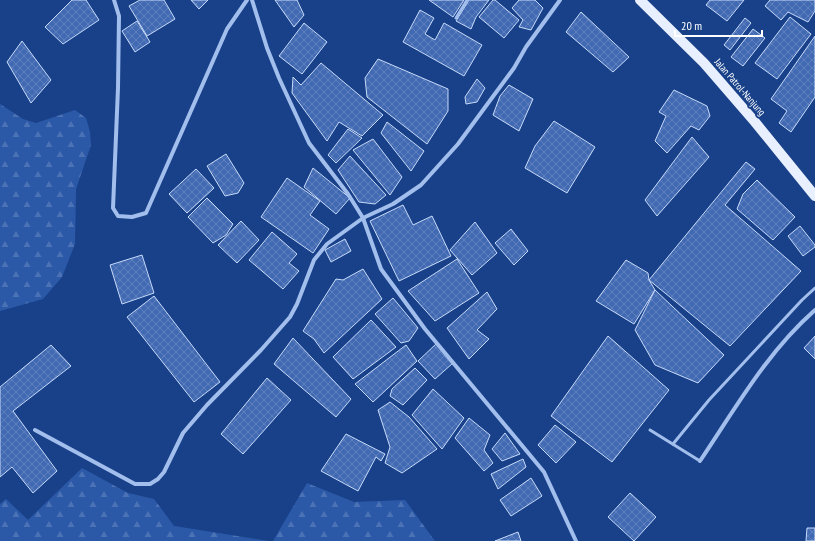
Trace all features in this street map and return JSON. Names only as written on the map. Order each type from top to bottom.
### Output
[{"type":"main road","name":"Jalan Patrol-Nanjung","points":[[640,0],[704,63],[755,122],[815,196]]},
{"type":"street","points":[[114,0],[119,16],[118,88],[113,208],[118,216],[132,217],[146,213],[228,29],[248,0]]},
{"type":"street","points":[[252,0],[278,78],[309,143],[348,194],[363,218],[381,269],[425,329],[544,472],[576,541]]},
{"type":"street","points":[[35,430],[135,484],[150,484],[158,479],[164,472],[183,433],[207,405],[261,350],[290,317],[297,304],[314,260],[327,244],[363,218],[393,204],[421,185],[458,144],[514,68],[526,47],[560,0]]},
{"type":"street","points":[[700,461],[775,352],[815,310]]},
{"type":"lane","points":[[456,18],[467,0]]},
{"type":"lane","points":[[673,444],[709,400],[815,288]]},
{"type":"lane","points":[[650,430],[700,461]]},
{"type":"green space","points":[[0,104],[23,119],[36,123],[75,110],[86,118],[90,132],[91,145],[76,189],[75,244],[62,277],[43,299],[0,311]]},
{"type":"green space","points":[[82,468],[128,493],[154,499],[174,526],[269,541],[0,541],[0,504],[6,499],[28,520]]},
{"type":"green space","points":[[307,483],[354,502],[405,500],[435,541],[273,541]]},
{"type":"building","points":[[72,0],[86,0],[99,20],[63,44],[45,27]]},
{"type":"building","points":[[140,0],[164,0],[175,19],[147,36],[129,6]]},
{"type":"building","points":[[191,0],[208,0],[199,9]]},
{"type":"building","points":[[275,0],[297,0],[304,15],[294,27]]},
{"type":"building","points":[[429,0],[464,0],[453,17]]},
{"type":"building","points":[[469,0],[489,0],[476,17],[471,29],[456,21]]},
{"type":"building","points":[[493,0],[495,0],[519,20],[504,38],[479,17]]},
{"type":"building","points":[[519,0],[535,0],[543,8],[531,30],[519,27],[523,20],[512,8]]},
{"type":"building","points":[[710,0],[744,0],[727,21],[706,5]]},
{"type":"building","points":[[770,0],[815,0],[815,11],[808,22],[788,12],[781,20],[765,6]]},
{"type":"building","points":[[420,10],[434,18],[425,34],[435,40],[444,23],[482,45],[464,76],[403,42]]},
{"type":"building","points":[[581,12],[629,57],[613,72],[566,32]]},
{"type":"building","points":[[790,17],[811,34],[777,79],[755,63]]},
{"type":"building","points":[[745,18],[751,23],[730,50],[724,45]]},
{"type":"building","points":[[137,21],[150,42],[135,52],[122,31]]},
{"type":"building","points":[[304,23],[327,42],[302,74],[279,56]]},
{"type":"building","points":[[753,29],[765,38],[743,66],[731,57]]},
{"type":"building","points":[[815,36],[815,97],[791,132],[779,123],[787,111],[771,99]]},
{"type":"building","points":[[22,41],[51,80],[31,103],[7,62]]},
{"type":"building","points":[[378,59],[448,89],[448,111],[427,144],[367,97],[365,78]]},
{"type":"building","points":[[321,63],[383,115],[362,136],[339,122],[327,141],[292,93],[293,77],[301,85]]},
{"type":"building","points":[[477,79],[485,88],[477,102],[466,104],[465,97]]},
{"type":"building","points":[[509,85],[533,99],[519,131],[493,115],[500,96]]},
{"type":"building","points":[[674,90],[707,106],[710,116],[699,130],[691,126],[667,153],[655,141],[666,116],[659,112]]},
{"type":"building","points":[[554,121],[595,147],[567,193],[525,168],[535,146]]},
{"type":"building","points":[[387,122],[424,151],[411,171],[381,133]]},
{"type":"building","points":[[348,129],[362,138],[336,163],[328,155]]},
{"type":"building","points":[[692,137],[709,157],[657,216],[645,200]]},
{"type":"building","points":[[373,139],[402,177],[390,195],[353,150]]},
{"type":"building","points":[[226,154],[244,183],[238,193],[225,196],[207,166]]},
{"type":"building","points":[[350,156],[386,195],[375,204],[359,202],[338,170]]},
{"type":"building","points":[[746,162],[755,169],[725,205],[801,271],[730,346],[649,280]]},
{"type":"building","points":[[313,168],[350,198],[336,214],[304,187]]},
{"type":"building","points":[[196,169],[214,188],[187,213],[169,194]]},
{"type":"building","points":[[287,178],[320,201],[310,215],[329,229],[313,253],[261,217]]},
{"type":"building","points":[[757,180],[795,217],[773,240],[737,209],[743,194]]},
{"type":"building","points":[[207,198],[233,224],[226,235],[213,243],[188,217]]},
{"type":"building","points":[[403,205],[413,225],[432,216],[451,256],[399,281],[370,221]]},
{"type":"building","points":[[241,221],[259,240],[237,263],[218,245]]},
{"type":"building","points":[[475,222],[497,253],[472,275],[450,250]]},
{"type":"building","points":[[800,226],[815,245],[815,247],[803,256],[788,236]]},
{"type":"building","points":[[511,229],[528,251],[514,265],[495,243]]},
{"type":"building","points":[[272,232],[297,254],[289,263],[299,271],[283,289],[249,260]]},
{"type":"building","points":[[345,239],[351,251],[331,262],[325,250]]},
{"type":"building","points":[[142,255],[154,293],[122,304],[110,265]]},
{"type":"building","points":[[457,259],[479,293],[435,321],[408,291]]},
{"type":"building","points":[[626,260],[648,273],[649,280],[655,290],[634,324],[596,301]]},
{"type":"building","points":[[363,269],[382,299],[324,353],[314,339],[303,331],[336,279],[343,280]]},
{"type":"building","points":[[655,290],[724,355],[698,383],[655,365],[635,330]]},
{"type":"building","points":[[487,292],[497,309],[477,330],[489,339],[469,359],[447,328]]},
{"type":"building","points":[[154,296],[220,382],[194,402],[127,317]]},
{"type":"building","points":[[393,298],[418,328],[409,341],[401,343],[375,314]]},
{"type":"building","points":[[371,320],[396,347],[353,379],[333,357]]},
{"type":"building","points":[[608,336],[669,390],[612,462],[551,416]]},
{"type":"building","points":[[815,336],[815,359],[804,348]]},
{"type":"building","points":[[293,338],[351,399],[336,417],[274,364]]},
{"type":"building","points":[[436,344],[453,363],[435,379],[418,361]]},
{"type":"building","points":[[51,345],[71,366],[13,411],[57,471],[33,493],[12,467],[0,477],[0,387]]},
{"type":"building","points":[[406,345],[417,361],[373,402],[355,384]]},
{"type":"building","points":[[415,368],[427,380],[403,405],[390,396],[392,389]]},
{"type":"building","points":[[267,378],[291,400],[243,454],[221,434]]},
{"type":"building","points":[[433,389],[464,418],[442,449],[412,415]]},
{"type":"building","points":[[390,402],[409,417],[437,449],[402,473],[385,463],[390,447],[378,410]]},
{"type":"building","points":[[469,418],[490,435],[484,450],[493,463],[484,471],[455,438]]},
{"type":"building","points":[[555,425],[576,442],[556,463],[538,445]]},
{"type":"building","points":[[505,433],[520,454],[502,461],[492,449]]},
{"type":"building","points":[[346,434],[385,454],[381,461],[376,457],[358,491],[321,471]]},
{"type":"building","points":[[523,459],[526,467],[498,489],[491,474]]},
{"type":"building","points":[[531,478],[542,496],[511,516],[500,500]]},
{"type":"building","points":[[630,493],[656,517],[634,541],[608,517]]},
{"type":"building","points":[[807,528],[815,528],[815,541],[806,541]]},
{"type":"building","points":[[518,532],[521,541],[495,541]]}]
